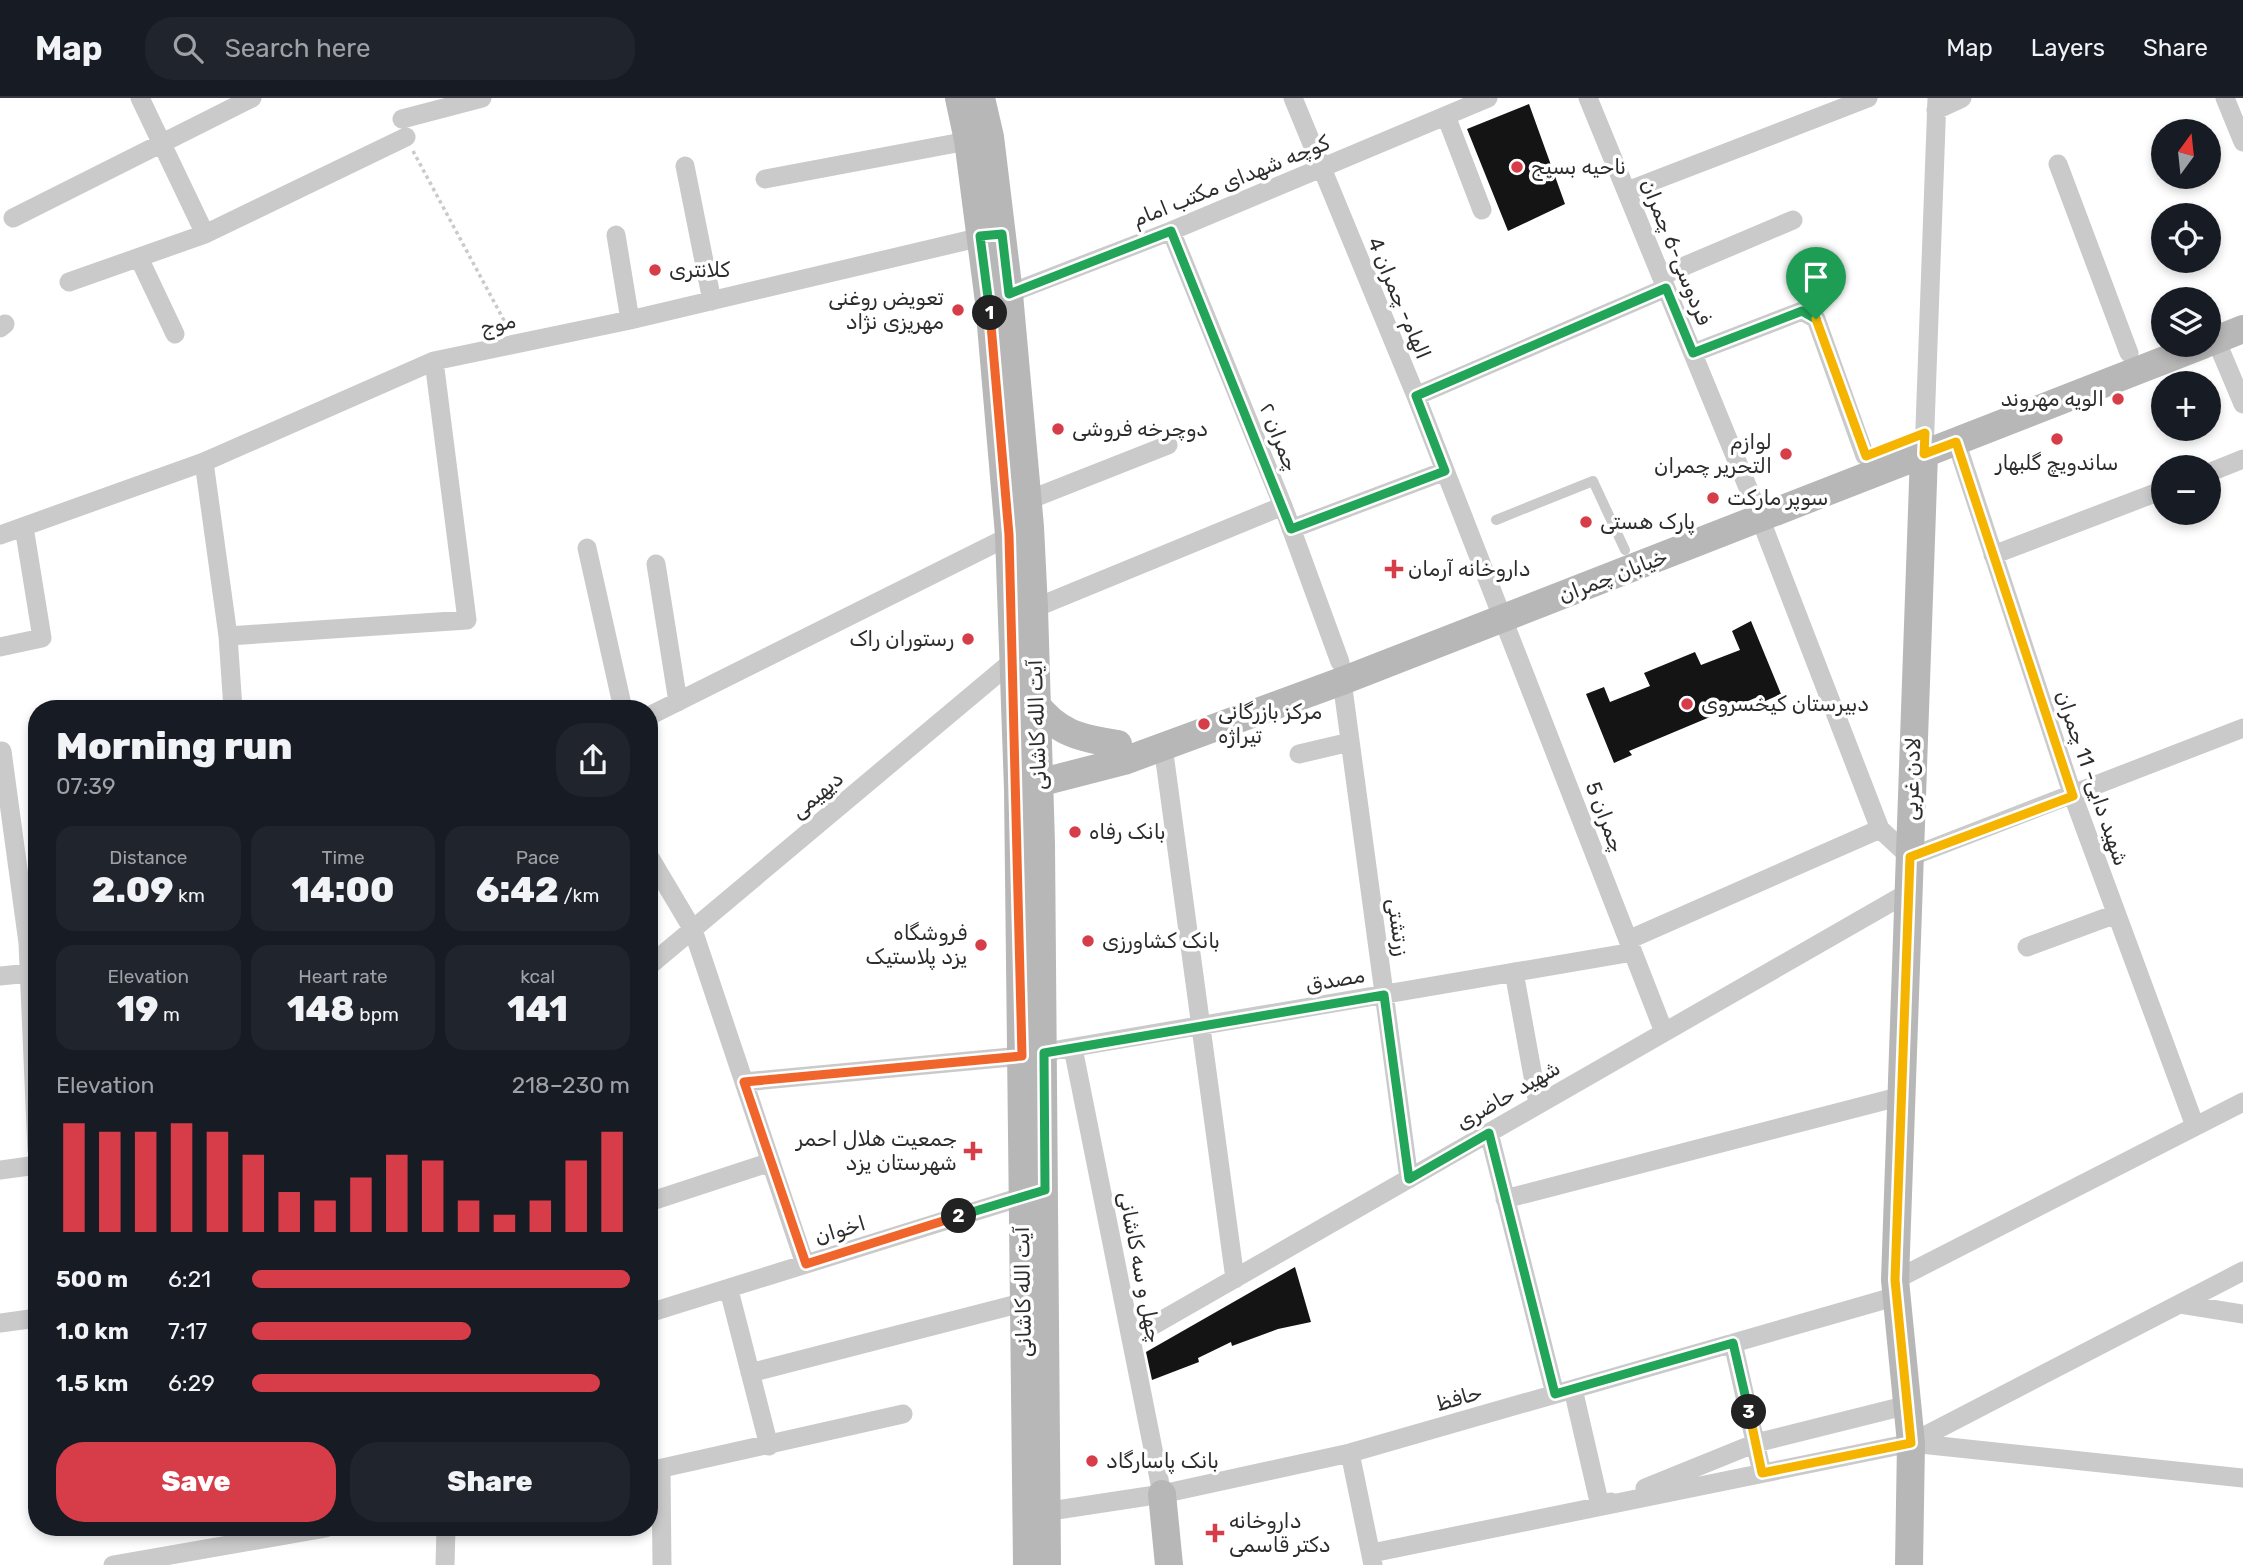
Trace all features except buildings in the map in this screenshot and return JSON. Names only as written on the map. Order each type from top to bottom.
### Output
[{"type":"main road","name":"آیت الله کاشانی","points":[[959,98],[979,139]]},
{"type":"main road","name":"آیت الله کاشانی","points":[[981,98],[979,139],[999,298],[1018,518],[1023,613],[1033,1055],[1036,1513],[1027,1565]]},
{"type":"main road","name":"خیابان چمران","points":[[2221,327],[2243,308]]},
{"type":"main road","name":"خیابان چمران","points":[[2221,334],[2243,329]]},
{"type":"main road","name":"خیابان چمران","points":[[1028,778],[1075,775],[1163,746],[1341,671],[1924,443],[2151,345]]},
{"type":"main road","name":"خیابان چمران","points":[[1499,610],[1625,550],[1757,509],[1866,456],[1924,443],[1956,442],[2161,357]]},
{"type":"main road","name":"لادن غربی","points":[[1909,1565],[1911,1443],[1896,1288],[1924,443]]},
{"type":"main road","name":"آیت الله کاشانی","points":[[1024,653],[1034,702],[1028,778],[1040,820],[1033,1055]]},
{"type":"main road","name":"خیابان چمران","points":[[1028,778],[1118,744],[1341,671]]},
{"type":"main road","points":[[1034,702],[1048,720],[1078,737],[1118,744]]},
{"type":"main road","points":[[1040,820],[1057,792],[1075,775]]},
{"type":"main road","points":[[1163,1494],[1169,1565]]},
{"type":"main road","name":"آیت الله کاشانی","points":[[1036,1513],[1047,1565]]},
{"type":"street","points":[[140,98],[205,234]]},
{"type":"street","points":[[13,218],[252,98]]},
{"type":"street","points":[[69,282],[205,234],[404,128],[482,98]]},
{"type":"street","name":"الهام- چمران 4","points":[[1293,98],[1416,396],[1499,610]]},
{"type":"street","name":"کوچه شهدای مکتب امام","points":[[999,298],[1171,231],[1488,98]]},
{"type":"street","name":"فردوسی-6 چمران","points":[[1588,98],[1757,509],[1880,829]]},
{"type":"street","points":[[1627,191],[1830,105],[1868,98]]},
{"type":"street","points":[[1924,443],[1937,104],[1962,98]]},
{"type":"street","points":[[2225,98],[2243,142]]},
{"type":"street","points":[[1447,116],[1482,210]]},
{"type":"street","points":[[765,179],[979,139]]},
{"type":"street","points":[[2058,164],[2129,353]]},
{"type":"street","points":[[685,166],[712,301]]},
{"type":"street","points":[[1416,396],[1793,220]]},
{"type":"street","name":"چمران ۲","points":[[1171,231],[1283,506],[1341,671]]},
{"type":"street","name":"موج","points":[[0,535],[204,462],[434,361],[630,320],[991,235]]},
{"type":"street","points":[[616,236],[630,320]]},
{"type":"street","points":[[139,258],[175,334]]},
{"type":"street","points":[[1693,353],[1802,311],[1816,319],[1866,456]]},
{"type":"street","points":[[2219,357],[2243,404]]},
{"type":"street","points":[[228,636],[467,620],[434,361]]},
{"type":"street","name":"شهید دایی- 11 چمران","points":[[1956,442],[2073,796],[2195,1126]]},
{"type":"street","points":[[658,712],[1018,518],[1168,445]]},
{"type":"street","points":[[2221,468],[2243,459]]},
{"type":"street","points":[[204,462],[228,636],[232,700]]},
{"type":"street","points":[[1291,529],[1445,471]]},
{"type":"street","points":[[1993,555],[2151,495]]},
{"type":"street","points":[[1023,613],[1283,506]]},
{"type":"street","points":[[0,648],[42,638],[24,527]]},
{"type":"street","points":[[587,548],[621,700]]},
{"type":"street","points":[[656,564],[678,702]]},
{"type":"street","name":"چمران 5","points":[[1499,610],[1664,1032]]},
{"type":"street","name":"دیهیمی","points":[[658,958],[1024,653]]},
{"type":"street","name":"زرتشتی","points":[[1341,671],[1409,1179]]},
{"type":"street","points":[[1880,829],[1910,857],[2243,728]]},
{"type":"street","points":[[1299,754],[1350,742]]},
{"type":"street","points":[[1163,746],[1235,1279]]},
{"type":"street","points":[[2,751],[5,810],[28,960]]},
{"type":"street","name":"مصدق","points":[[744,1082],[1033,1055],[1514,972],[1631,946],[1880,829]]},
{"type":"street","points":[[658,871],[693,929],[806,1264]]},
{"type":"street","name":"شهید حاضری","points":[[1131,1338],[1909,892]]},
{"type":"street","points":[[2027,947],[2116,914]]},
{"type":"street","points":[[1514,972],[1538,1104]]},
{"type":"street","points":[[0,976],[28,973]]},
{"type":"street","name":"چهل و سه کاشانی","points":[[1073,1048],[1163,1494]]},
{"type":"street","points":[[1505,1199],[1902,1096]]},
{"type":"street","name":"حافظ","points":[[1036,1513],[1163,1494],[1350,1452],[1733,1343],[1896,1288],[2243,1102]]},
{"type":"street","points":[[1489,1133],[1505,1199],[1600,1506]]},
{"type":"street","points":[[658,1199],[771,1162]]},
{"type":"street","points":[[0,1170],[28,1166]]},
{"type":"street","name":"اخوان","points":[[658,1310],[1033,1193]]},
{"type":"street","points":[[1350,1452],[1373,1559],[1600,1506],[1911,1443],[2243,1271]]},
{"type":"street","points":[[729,1290],[769,1446]]},
{"type":"street","points":[[750,1373],[1033,1300]]},
{"type":"street","points":[[2180,1304],[2243,1314]]},
{"type":"street","points":[[0,1323],[28,1319]]},
{"type":"street","points":[[1733,1343],[1762,1473]]},
{"type":"street","points":[[1600,1506],[1756,1443],[1908,1405]]},
{"type":"street","points":[[658,1469],[903,1415]]},
{"type":"street","points":[[1911,1443],[2243,1478]]},
{"type":"street","points":[[658,1506],[663,1565]]},
{"type":"street","points":[[113,1565],[280,1536]]},
{"type":"street","points":[[445,1565],[446,1536]]},
{"type":"lane","points":[[1496,520],[1593,481],[1625,550]]},
{"type":"path","points":[[404,128],[517,344]]},
{"type":"place","name":"ناحیه بسیج","points":[[1517,167]]},
{"type":"place","name":"کلانتری","points":[[655,270]]},
{"type":"place","name":"تعویض روغنی مهریزی نژاد","points":[[958,310]]},
{"type":"place","name":"الویه مهروند","points":[[2118,399]]},
{"type":"place","name":"دوچرخه فروشی","points":[[1058,429]]},
{"type":"place","name":"ساندویچ گلبهار","points":[[2057,439]]},
{"type":"place","name":"لوازم التحریر چمران","points":[[1786,454]]},
{"type":"place","name":"سوپر مارکت","points":[[1713,498]]},
{"type":"place","name":"پارک هستی","points":[[1586,522]]},
{"type":"place","name":"داروخانه آرمان","points":[[1394,569]]},
{"type":"place","name":"رستوران راک","points":[[968,639]]},
{"type":"place","name":"دبیرستان کیخسروی","points":[[1687,704]]},
{"type":"place","name":"مرکز بازرگانی تیراژه","points":[[1204,724]]},
{"type":"place","name":"بانک رفاه","points":[[1075,832]]},
{"type":"place","name":"بانک کشاورزی","points":[[1088,941]]},
{"type":"place","name":"فروشگاه یزد پلاستیک","points":[[981,945]]},
{"type":"place","name":"جمعیت هلال احمر شهرستان یزد","points":[[973,1151]]},
{"type":"place","name":"بانک پاسارگاد","points":[[1092,1461]]},
{"type":"place","name":"داروخانه دکتر قاسمی","points":[[1215,1533]]},
{"type":"route","points":[[1171,231],[1291,529],[1445,471],[1416,396],[1666,288],[1693,353],[1802,311],[1816,319],[1866,456],[1925,433],[1924,454],[1956,442],[2073,796],[1910,857],[1895,1280],[1911,1443],[1762,1473],[1733,1343],[1555,1394],[1489,1133],[1409,1179],[1384,995],[1044,1053],[1045,1190],[806,1264],[744,1082],[1022,1056],[1015,681],[1009,535],[989,302],[980,236],[1002,234],[1009,294],[1171,231]]}]
